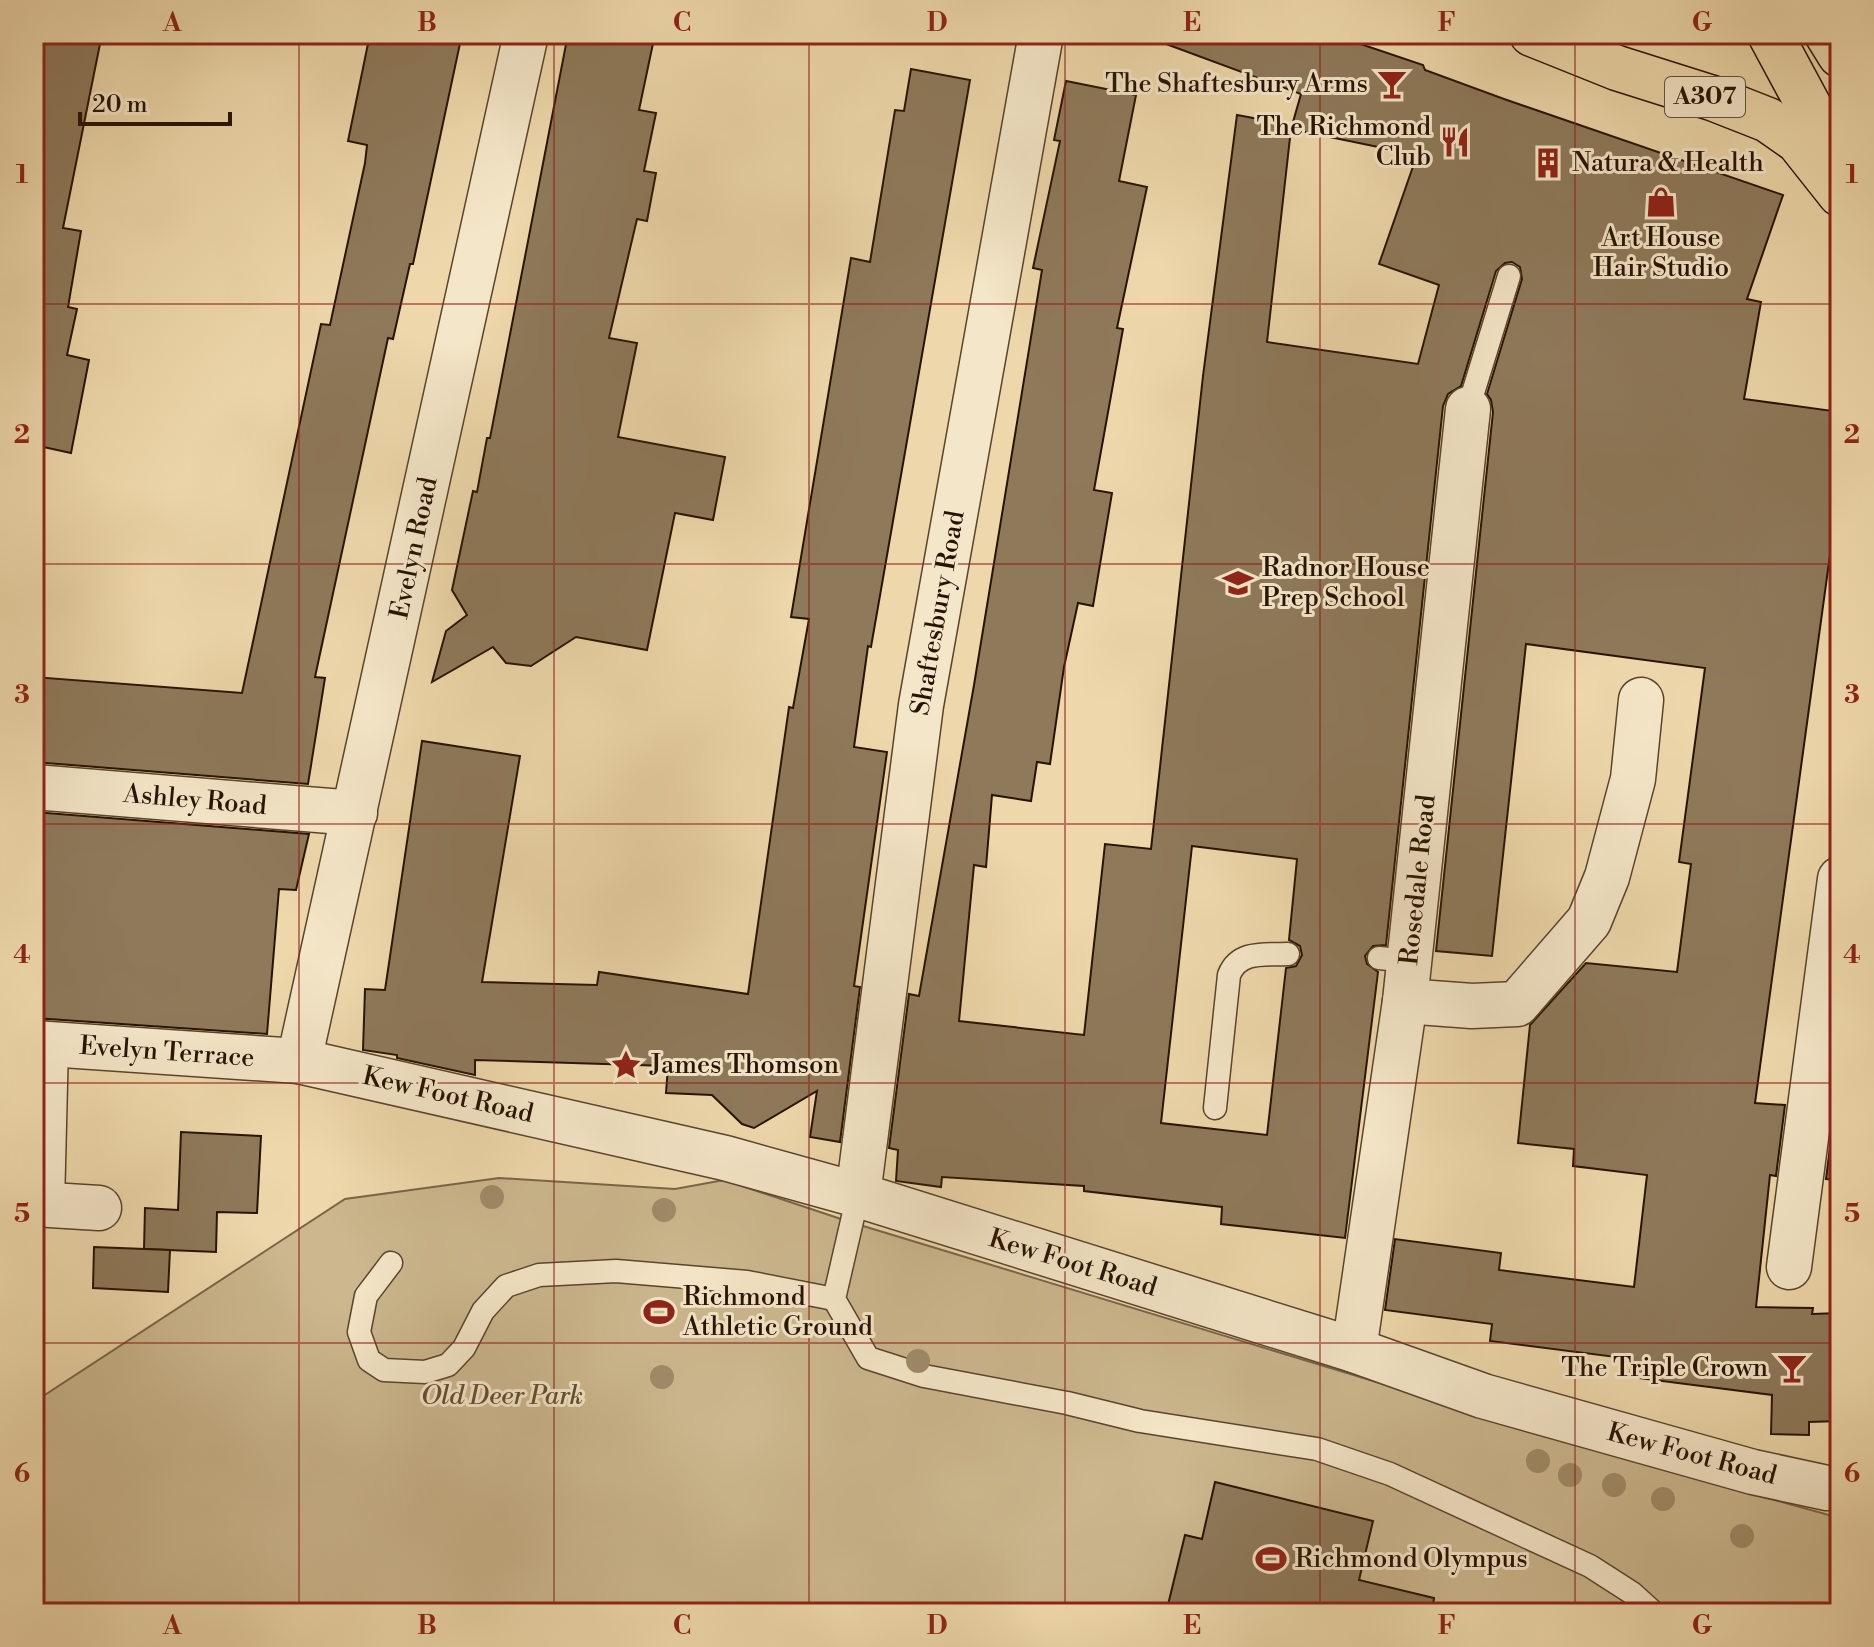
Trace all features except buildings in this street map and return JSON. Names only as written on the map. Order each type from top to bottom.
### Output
[{"type":"main road","points":[[1770,34],[1812,112],[1840,149]]},
{"type":"main road","points":[[1827,34],[1840,55]]},
{"type":"main road","name":"A307","points":[[1546,36],[1617,68],[1712,98],[1768,120],[1798,141],[1840,194]]},
{"type":"street","name":"Evelyn Road","points":[[299,1061],[526,34]]},
{"type":"street","name":"Shaftesbury Road","points":[[858,1195],[921,705],[1041,34]]},
{"type":"street","name":"Rosedale Road","points":[[1354,1350],[1468,409]]},
{"type":"street","points":[[1398,974],[1472,1006],[1517,1004],[1589,921],[1607,877],[1633,779],[1641,700]]},
{"type":"street","name":"Ashley Road","points":[[34,787],[355,813]]},
{"type":"street","points":[[1789,1267],[1837,926],[1840,879]]},
{"type":"street","points":[[40,1044],[38,1204],[99,1208]]},
{"type":"street","name":"Evelyn Terrace","points":[[40,1044],[299,1061]]},
{"type":"street","name":"Kew Foot Road","points":[[299,1061],[725,1158],[858,1195],[1354,1350],[1483,1396],[1753,1472],[1840,1488]]},
{"type":"lane","points":[[1468,409],[1509,276]]},
{"type":"lane","points":[[1215,1108],[1229,975],[1239,960],[1248,956],[1288,954]]},
{"type":"lane","points":[[858,1195],[834,1299],[868,1358],[924,1376],[1067,1403],[1140,1421],[1317,1449],[1390,1474],[1590,1566],[1632,1593],[1654,1613]]},
{"type":"lane","points":[[391,1263],[366,1296],[359,1332],[369,1360],[384,1370],[425,1372],[448,1365],[464,1348],[483,1311],[506,1286],[539,1275],[616,1271],[747,1282],[834,1299]]},
{"type":"green space","name":"Old Deer Park","points":[[499,1178],[675,1189],[724,1180],[850,1222],[1676,1473],[1840,1518],[1840,1613],[34,1613],[34,1402],[345,1199]]},
{"type":"place","name":"The Shaftesbury Arms","points":[[1392,84]]},
{"type":"place","name":"The Richmond Club","points":[[1455,142]]},
{"type":"place","name":"Natura & Health","points":[[1548,163]]},
{"type":"place","name":"Art House Hair Studio","points":[[1661,202]]},
{"type":"place","name":"Radnor House Prep School","points":[[1238,583]]},
{"type":"place","name":"James Thomson","points":[[626,1065]]},
{"type":"place","name":"Richmond Athletic Ground","points":[[659,1312]]},
{"type":"place","name":"The Triple Crown","points":[[1792,1368]]},
{"type":"place","name":"Richmond Olympus","points":[[1271,1559]]}]
